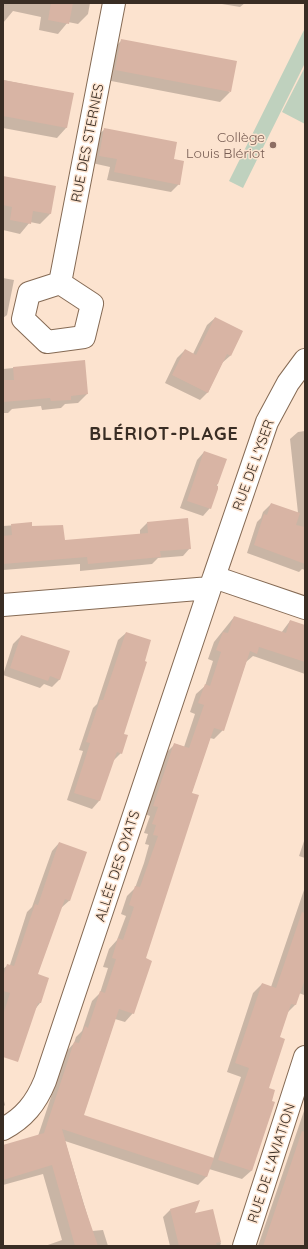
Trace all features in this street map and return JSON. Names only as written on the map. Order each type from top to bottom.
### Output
[{"type":"street","name":"RUE DES STERNES","points":[[60,283],[114,3]]},
{"type":"street","name":"RUE DE L'YSER","points":[[212,583],[267,422],[288,383],[305,360]]},
{"type":"street","points":[[3,605],[212,583],[305,608]]},
{"type":"street","name":"ALLÉE DES OYATS","points":[[3,1129],[27,1112],[45,1081],[212,583]]},
{"type":"street","name":"RUE DE L'AVIATION","points":[[244,1246],[305,1058]]},
{"type":"green space","points":[[305,28],[305,63],[243,188],[229,181]]},
{"type":"green space","points":[[305,67],[305,124],[282,112]]},
{"type":"building","points":[[51,3],[73,3],[69,24],[48,20]]},
{"type":"building","points":[[121,39],[237,61],[231,92],[115,70]]},
{"type":"building","points":[[3,80],[74,93],[67,128],[3,116]]},
{"type":"building","points":[[104,128],[177,142],[174,159],[184,161],[180,185],[114,172],[117,159],[99,156]]},
{"type":"building","points":[[3,176],[56,186],[51,214],[33,211],[31,224],[10,220],[12,207],[3,205]]},
{"type":"building","points":[[215,317],[243,331],[231,356],[227,354],[208,393],[172,375],[185,349],[196,355]]},
{"type":"building","points":[[85,360],[88,394],[71,396],[71,400],[51,401],[50,398],[3,402],[3,380],[14,380],[13,367]]},
{"type":"building","points":[[204,451],[227,459],[218,484],[215,485],[218,486],[218,489],[211,509],[187,501]]},
{"type":"building","points":[[271,503],[300,513],[296,525],[305,527],[305,564],[254,545],[264,514],[267,515]]},
{"type":"building","points":[[188,518],[191,549],[160,551],[161,557],[88,564],[87,557],[3,564],[3,536],[12,535],[11,524],[32,522],[32,526],[63,525],[65,540],[148,533],[147,522]]},
{"type":"building","points":[[234,616],[286,633],[290,620],[305,625],[305,662],[259,647],[257,654],[250,651],[224,731],[214,728],[192,793],[199,795],[146,958],[152,961],[134,1014],[119,1009],[84,1115],[214,1158],[207,1177],[62,1129],[83,1202],[98,1246],[75,1246],[52,1165],[3,1180],[3,1145],[44,1133],[74,1042],[79,1043],[85,1026],[88,1028],[100,991],[105,993],[116,959],[112,958],[118,938],[123,940],[134,907],[129,905],[135,886],[140,887],[158,836],[153,835],[156,825],[152,824],[158,807],[153,806],[174,743],[189,748],[204,705],[198,703],[205,684],[210,686],[221,652],[216,650],[223,632],[228,633]]},
{"type":"building","points":[[126,632],[151,640],[145,661],[147,662],[124,734],[128,735],[122,754],[117,752],[100,801],[74,793],[90,743],[86,742],[100,700],[103,700]]},
{"type":"building","points":[[21,635],[70,651],[60,680],[50,676],[48,681],[10,668]]},
{"type":"building","points":[[59,842],[87,852],[70,901],[65,899],[38,974],[49,978],[41,1003],[38,1003],[18,1062],[3,1057],[3,1015],[10,993],[3,991],[3,977],[7,964],[14,966],[35,904],[38,905]]},
{"type":"building","points":[[302,912],[305,913],[305,979],[296,1005],[291,1004],[280,1037],[285,1039],[269,1088],[275,1090],[272,1101],[275,1102],[252,1171],[218,1160],[249,1068],[235,1063],[262,983],[276,988]]},
{"type":"building","points":[[302,1131],[305,1132],[305,1246],[263,1246]]},
{"type":"building","points":[[200,1200],[195,1213],[213,1209],[221,1242],[216,1243],[217,1246],[179,1246],[170,1209]]},
{"type":"place","name":"Collège Louis Blériot","points":[[273,145]]},
{"type":"district","name":"BLÉRIOT-PLAGE","points":[[164,434]]}]
